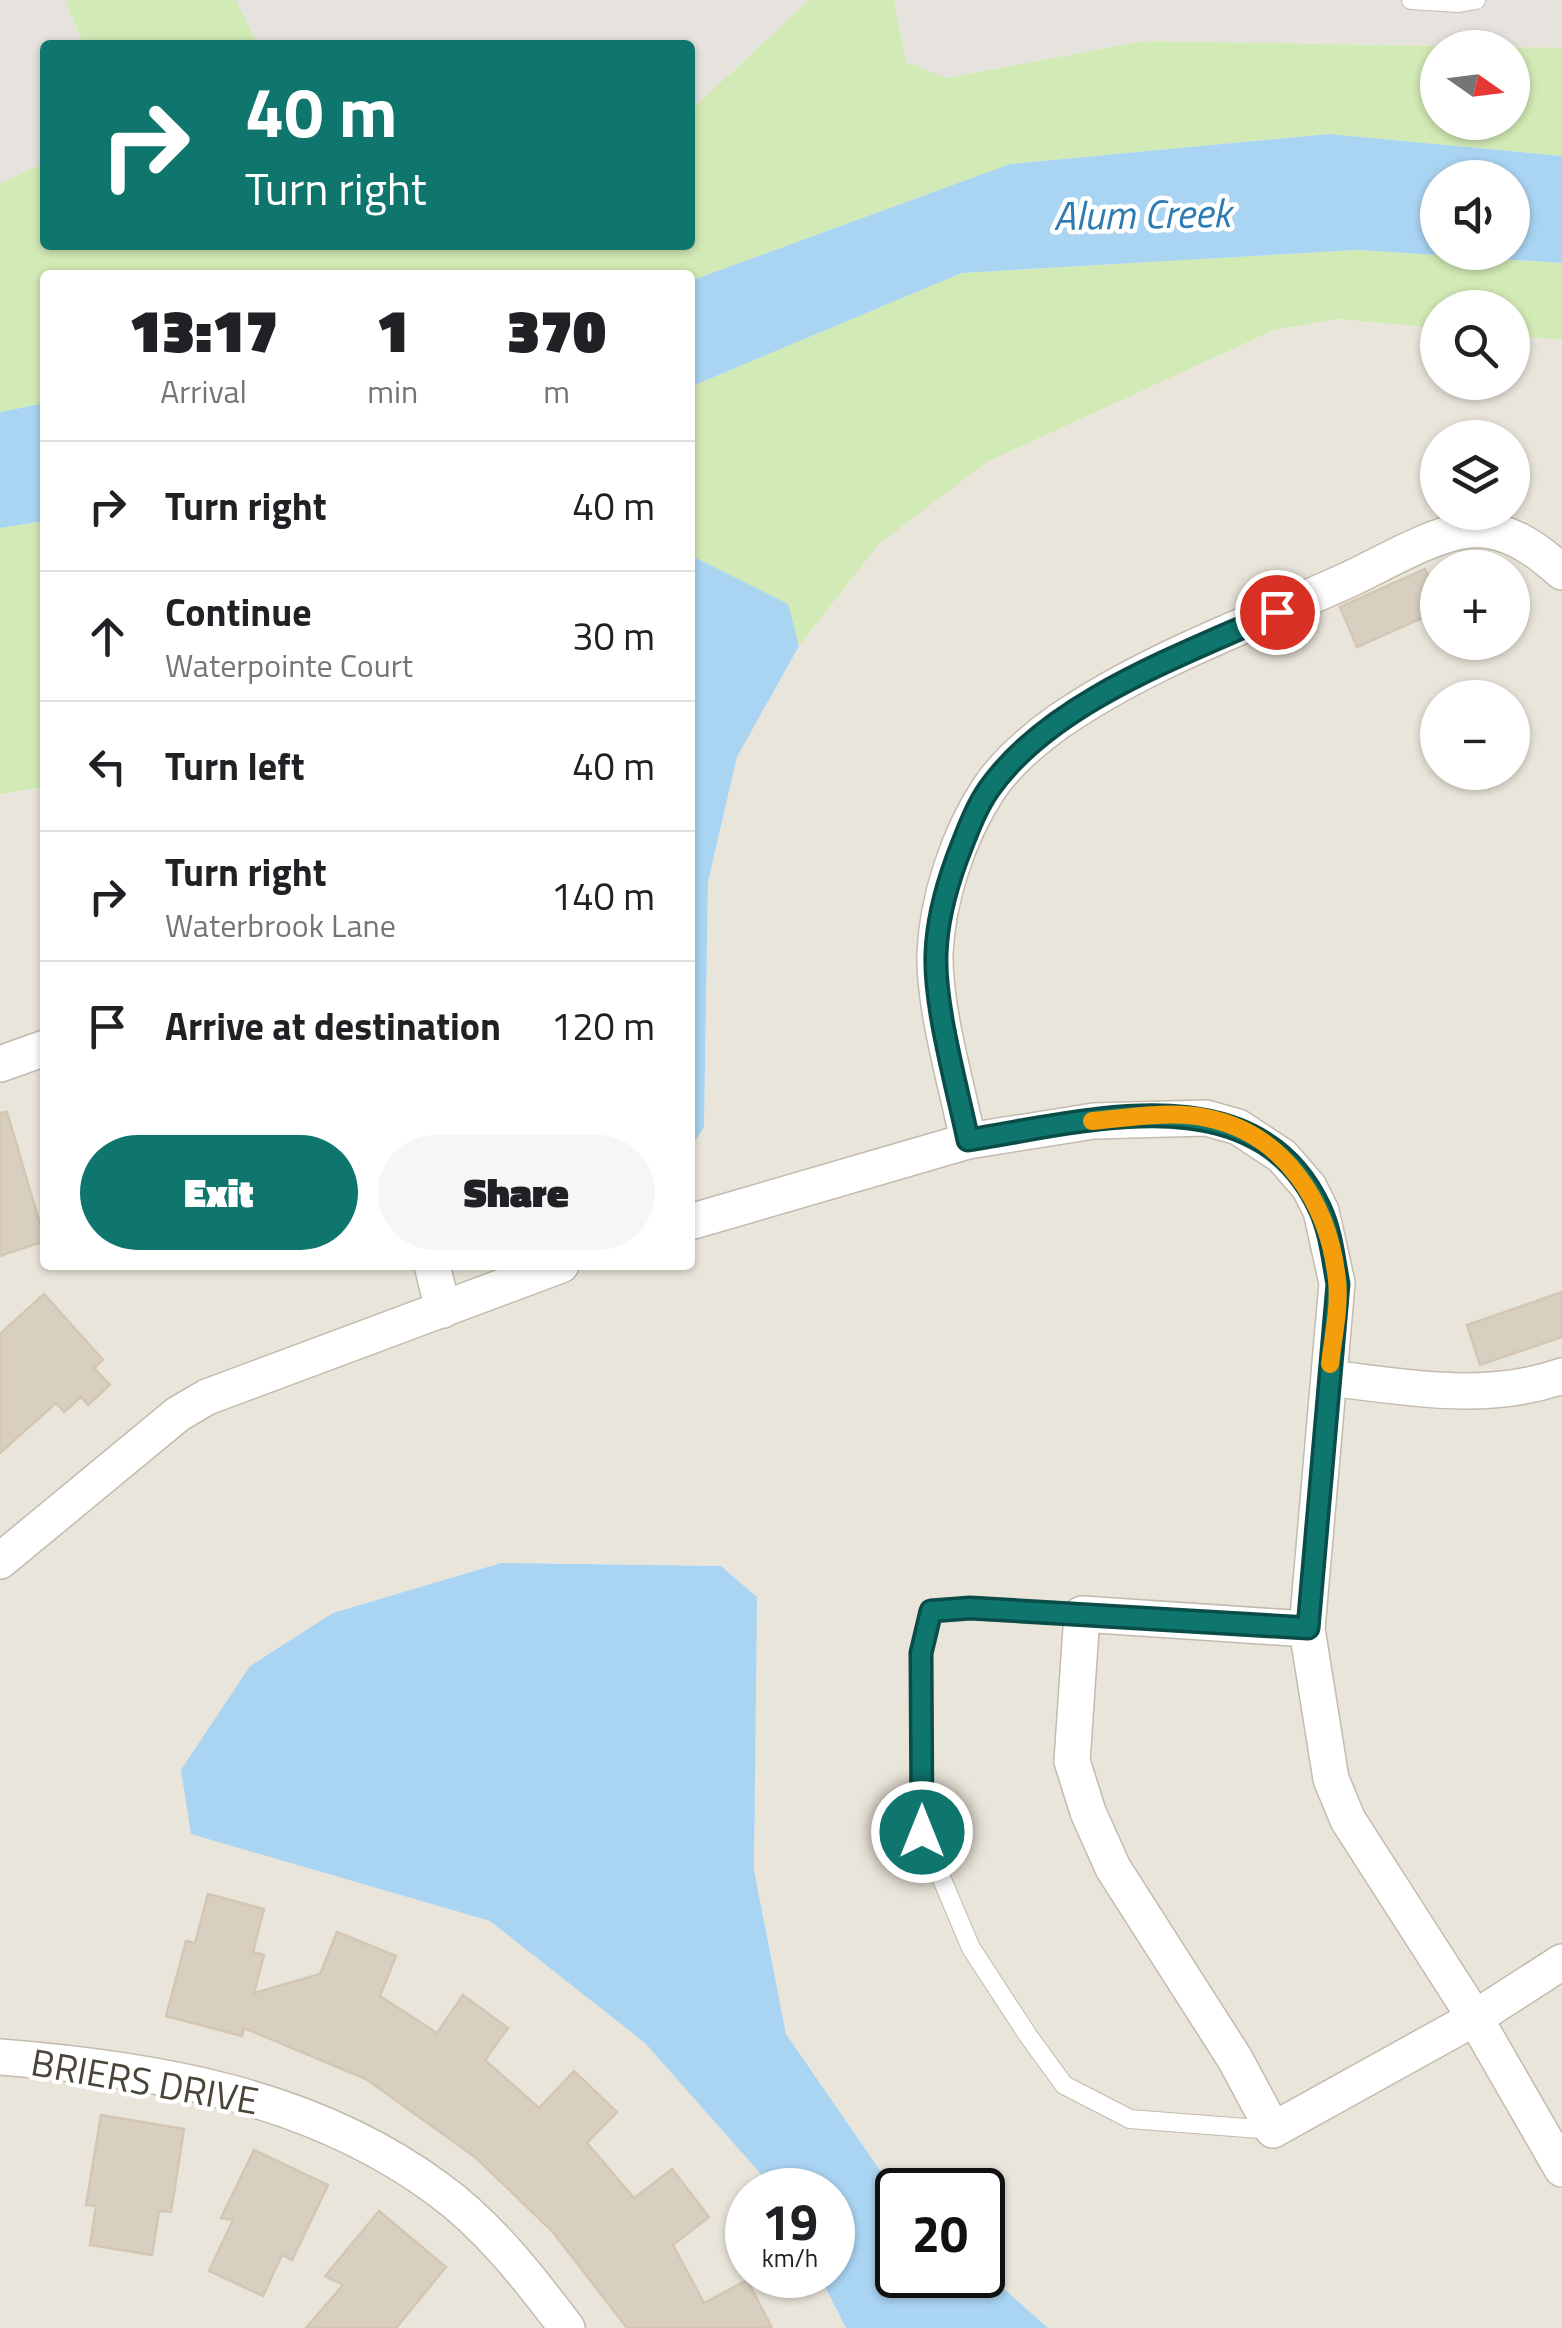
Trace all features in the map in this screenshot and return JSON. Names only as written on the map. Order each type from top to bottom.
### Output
[{"type":"street","points":[[968,1140],[935,957],[940,918],[966,832],[989,789],[1024,750],[1059,722],[1146,672],[1465,530],[1506,534],[1526,543],[1562,572]]},
{"type":"street","points":[[0,1064],[40,1050]]},
{"type":"street","points":[[695,1221],[968,1140],[1094,1120],[1185,1115],[1238,1128],[1282,1156],[1309,1187],[1330,1237],[1338,1284],[1308,1628],[1331,1780],[1348,1820],[1475,2018],[1562,2169]]},
{"type":"street","points":[[433,1270],[443,1310]]},
{"type":"street","points":[[0,1561],[178,1414],[207,1398],[547,1270]]},
{"type":"street","points":[[1329,1378],[1446,1392],[1492,1392],[1535,1386],[1562,1376]]},
{"type":"street","points":[[1308,1628],[1082,1614],[1072,1761],[1088,1812],[1114,1868],[1235,2060],[1273,2130],[1475,2018],[1562,1962]]},
{"type":"street","name":"BRIERS DRIVE","points":[[0,2057],[70,2062],[236,2091],[290,2110],[356,2141],[438,2188],[490,2234],[567,2328]]},
{"type":"lane","points":[[1410,0],[1459,4],[1476,0]]},
{"type":"lane","points":[[1082,1614],[970,1608],[931,1611],[921,1653],[922,1832],[971,1948],[1064,2085],[1130,2119],[1273,2130]]},
{"type":"shaded area","points":[[0,0],[65,0],[82,40],[40,40],[40,165],[0,183]]},
{"type":"shaded area","points":[[236,0],[809,0],[695,106],[695,40],[256,40]]},
{"type":"shaded area","points":[[894,0],[1562,0],[1562,48],[1530,47],[1530,30],[1420,30],[1420,46],[1144,41],[947,78],[906,62]]},
{"type":"shaded area","points":[[1338,319],[1420,326],[1420,400],[1530,400],[1530,337],[1562,340],[1562,2328],[1048,2328],[1005,2290],[1005,2168],[878,2168],[786,2034],[754,1870],[756,1597],[721,1566],[501,1563],[333,1613],[191,1833],[490,1921],[645,2043],[758,2168],[725,2168],[725,2298],[831,2298],[846,2328],[0,2328],[0,794],[40,788],[40,1270],[695,1270],[695,1139],[704,1127],[708,882],[737,757],[799,646],[878,545],[987,462],[1274,330]]},
{"type":"green space","points":[[65,0],[236,0],[256,40],[82,40]]},
{"type":"green space","points":[[809,0],[894,0],[906,62],[947,78],[1144,41],[1420,46],[1420,140],[1530,140],[1530,47],[1562,48],[1562,156],[1329,134],[1010,164],[695,279],[695,270],[40,270],[40,404],[0,412],[0,183],[40,165],[40,250],[695,250],[695,106]]},
{"type":"green space","points":[[1357,250],[1420,254],[1420,270],[1530,270],[1530,261],[1562,263],[1562,340],[1530,337],[1530,290],[1420,290],[1420,326],[1338,319],[1274,330],[987,462],[878,545],[799,646],[787,604],[695,558],[695,385],[962,273]]},
{"type":"green space","points":[[40,522],[40,788],[0,794],[0,528]]},
{"type":"water","name":"Alum Creek","points":[[1329,134],[1562,156],[1562,263],[1530,261],[1530,160],[1420,160],[1420,254],[1357,250],[962,273],[695,385],[695,279],[1010,164]]},
{"type":"water","points":[[40,404],[40,522],[0,528],[0,412]]},
{"type":"water","points":[[695,558],[788,604],[799,646],[737,757],[708,882],[704,1127],[695,1141]]},
{"type":"water","points":[[501,1563],[721,1566],[757,1597],[754,1870],[786,2034],[878,2168],[875,2168],[875,2298],[1005,2298],[1005,2290],[1048,2328],[846,2328],[831,2298],[855,2298],[855,2168],[756,2168],[645,2043],[490,1921],[191,1834],[181,1770],[250,1666],[333,1613]]},
{"type":"building","points":[[1420,571],[1420,619],[1357,647],[1340,607]]},
{"type":"building","points":[[7,1112],[40,1224],[40,1243],[0,1256],[0,1113]]},
{"type":"building","points":[[1562,1292],[1562,1337],[1480,1365],[1467,1325]]},
{"type":"building","points":[[44,1294],[103,1360],[94,1368],[110,1385],[88,1405],[81,1397],[64,1412],[56,1403],[0,1453],[0,1334]]},
{"type":"building","points":[[208,1894],[264,1909],[253,1952],[264,1955],[254,1993],[320,1974],[337,1932],[396,1956],[380,1996],[437,2033],[463,1995],[508,2028],[485,2060],[539,2108],[574,2071],[617,2112],[587,2143],[634,2198],[672,2169],[709,2217],[673,2245],[704,2303],[725,2292],[725,2298],[756,2298],[772,2328],[627,2328],[552,2231],[475,2157],[366,2079],[244,2028],[242,2036],[166,2016],[186,1941],[195,1943]]},
{"type":"building","points":[[101,2115],[184,2129],[171,2212],[159,2211],[152,2255],[90,2245],[96,2206],[86,2205]]},
{"type":"building","points":[[254,2150],[328,2185],[292,2260],[282,2255],[263,2296],[209,2271],[233,2220],[221,2218]]},
{"type":"building","points":[[379,2211],[446,2267],[396,2328],[306,2328],[343,2285],[325,2276]]},
{"type":"slow traffic","points":[[1092,1121],[1185,1115],[1206,1118],[1238,1128],[1282,1156],[1309,1187],[1330,1237],[1338,1284],[1330,1364]]},
{"type":"route","points":[[922,1832],[921,1653],[931,1611],[970,1608],[1308,1628],[1338,1284],[1330,1237],[1309,1187],[1282,1156],[1238,1128],[1185,1115],[1094,1120],[968,1140],[935,957],[940,918],[966,832],[989,789],[1024,750],[1059,722],[1146,672],[1277,612]]}]
